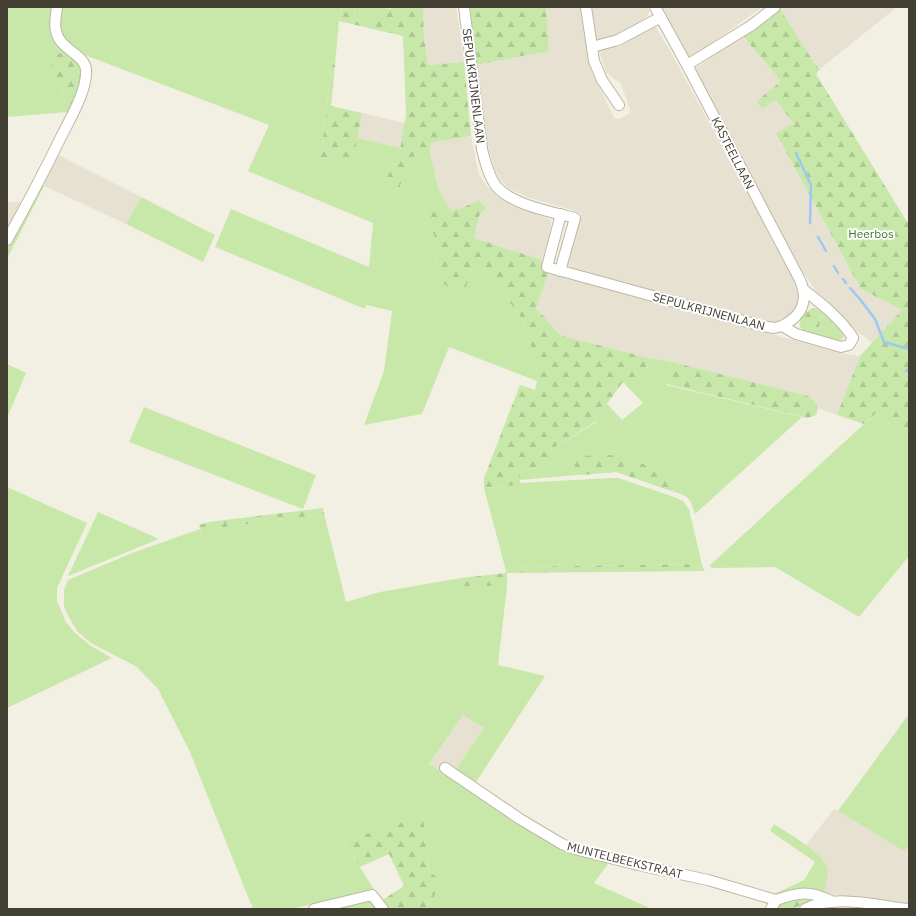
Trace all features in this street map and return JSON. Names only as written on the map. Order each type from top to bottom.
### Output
[{"type":"street","points":[[7,240],[41,178],[83,88],[86,75],[86,67],[83,62],[60,42],[56,32],[57,7]]},
{"type":"street","name":"SEPULKRIJNENLAAN","points":[[464,7],[482,149],[488,171],[496,186],[510,197],[528,205],[575,218],[560,271]]},
{"type":"street","points":[[586,7],[594,61],[602,80],[619,105]]},
{"type":"street","name":"KASTEELLAAN","points":[[655,7],[687,65],[804,290],[817,300],[848,330],[853,338]]},
{"type":"street","points":[[687,65],[752,25],[774,7]]},
{"type":"street","points":[[592,47],[618,40],[661,17]]},
{"type":"street","name":"SEPULKRIJNENLAAN","points":[[561,214],[547,267],[762,326],[774,328],[782,326],[796,334],[841,347],[849,345],[853,338]]},
{"type":"street","points":[[782,326],[790,322],[800,312],[804,301],[804,290]]},
{"type":"street","name":"MUNTELBEEKSTRAAT","points":[[445,768],[520,819],[562,844],[575,849],[638,865],[708,880],[773,905],[788,896],[812,893],[833,902]]},
{"type":"street","points":[[314,909],[372,895],[384,909]]},
{"type":"street","name":"MUNTELBEEKSTRAAT","points":[[805,909],[833,902],[855,902],[907,909]]},
{"type":"shaded area","points":[[423,7],[456,7],[464,62],[428,65],[424,37]]},
{"type":"shaded area","points":[[546,7],[582,7],[592,72],[614,118],[619,119],[629,114],[630,109],[621,84],[606,72],[600,54],[602,48],[619,47],[655,26],[669,49],[798,287],[801,296],[799,304],[793,313],[775,323],[576,271],[568,265],[569,251],[582,213],[527,197],[508,188],[500,179],[495,170],[486,139],[476,65],[549,51]]},
{"type":"shaded area","points":[[591,7],[647,7],[649,11],[644,21],[601,41],[597,41]]},
{"type":"shaded area","points":[[660,7],[762,7],[688,60]]},
{"type":"shaded area","points":[[782,7],[897,7],[820,69],[815,64],[780,9]]},
{"type":"shaded area","points":[[742,35],[781,81],[757,102],[776,100],[793,123],[776,135],[861,289],[902,310],[873,343],[840,319],[822,300],[793,257],[694,70]]},
{"type":"shaded area","points":[[362,113],[405,123],[401,148],[357,138]]},
{"type":"shaded area","points":[[471,136],[478,172],[485,184],[498,197],[511,204],[551,220],[550,232],[542,260],[474,238],[479,216],[478,200],[462,208],[451,210],[439,191],[430,153],[431,143]]},
{"type":"shaded area","points":[[56,154],[141,197],[126,224],[40,184]]},
{"type":"shaded area","points":[[7,202],[23,202],[7,235]]},
{"type":"shaded area","points":[[548,273],[844,354],[860,356],[837,415],[818,408],[814,401],[807,396],[563,336],[554,330],[536,309]]},
{"type":"shaded area","points":[[463,715],[484,728],[454,772],[443,765],[440,771],[429,764]]},
{"type":"shaded area","points":[[834,809],[904,850],[909,845],[909,904],[877,899],[841,896],[824,892],[827,873],[826,866],[806,845]]},
{"type":"green space","points":[[7,7],[53,7],[51,33],[56,42],[66,53],[56,86],[63,91],[64,99],[73,102],[68,112],[7,117]]},
{"type":"green space","points":[[58,7],[342,7],[339,21],[335,65],[321,60],[320,67],[331,70],[321,157],[352,166],[357,138],[401,148],[398,161],[383,184],[404,176],[409,159],[420,153],[430,153],[439,191],[451,210],[445,211],[433,204],[424,210],[438,245],[436,268],[469,280],[472,267],[494,282],[521,317],[537,365],[537,381],[449,347],[422,414],[364,425],[384,371],[392,311],[366,305],[365,309],[215,247],[231,209],[369,267],[373,223],[248,171],[269,125],[77,52],[58,32]]},
{"type":"green space","points":[[342,7],[355,7],[354,19],[372,23],[376,7],[391,9],[391,7],[423,7],[424,37],[428,65],[464,62],[471,136],[431,143],[430,153],[420,153],[409,159],[398,191],[382,184],[398,161],[406,115],[403,36],[339,21]]},
{"type":"green space","points":[[355,7],[376,7],[372,23],[354,19]]},
{"type":"green space","points":[[470,7],[546,7],[549,51],[476,65]]},
{"type":"green space","name":"Heerbos","points":[[780,9],[815,64],[820,69],[816,74],[909,225],[909,436],[875,414],[864,424],[837,415],[860,356],[902,310],[861,289],[776,134],[793,123],[776,100],[762,109],[757,101],[781,81],[742,35]]},
{"type":"green space","points":[[66,53],[78,63],[81,77],[73,102],[70,103],[65,102],[64,93],[61,89],[51,83],[51,55]]},
{"type":"green space","points":[[321,60],[335,65],[331,106],[362,113],[352,167],[321,157],[331,70],[319,67]]},
{"type":"green space","points":[[40,184],[44,186],[7,259],[7,249]]},
{"type":"green space","points":[[141,197],[215,235],[203,262],[126,224]]},
{"type":"green space","points":[[479,200],[486,208],[479,216],[474,238],[542,260],[548,273],[536,309],[555,330],[563,336],[649,358],[646,375],[643,381],[622,383],[607,404],[592,414],[597,421],[550,450],[555,462],[520,472],[520,485],[484,488],[484,478],[520,385],[535,390],[538,376],[537,365],[521,317],[494,282],[472,267],[469,280],[464,290],[453,290],[441,282],[436,268],[438,245],[424,210],[433,204],[445,211],[462,208]]},
{"type":"green space","points":[[813,308],[816,308],[824,314],[820,319],[819,327],[815,335],[804,331],[800,324],[804,314]]},
{"type":"green space","points":[[824,314],[845,334],[839,341],[815,335],[819,327],[820,319]]},
{"type":"green space","points":[[649,358],[672,362],[666,385],[802,417],[695,514],[692,504],[688,498],[671,491],[674,491],[622,456],[577,456],[575,473],[577,475],[520,480],[520,472],[555,462],[550,450],[597,422],[592,414],[607,404],[622,420],[643,403],[624,383],[636,381],[646,375]]},
{"type":"green space","points":[[672,362],[808,396],[814,401],[818,408],[816,415],[808,418],[666,384]]},
{"type":"green space","points":[[7,364],[26,373],[7,418]]},
{"type":"green space","points":[[144,407],[316,475],[303,509],[129,442]]},
{"type":"green space","points":[[875,414],[909,436],[909,556],[859,617],[775,567],[713,568],[709,566]]},
{"type":"green space","points":[[614,455],[639,462],[654,470],[676,484],[676,489],[671,491],[616,472],[582,475],[577,475],[575,473],[574,463],[576,456]]},
{"type":"green space","points":[[618,478],[683,501],[689,509],[702,565],[705,571],[699,571],[698,564],[505,567],[484,488],[520,485],[520,483]]},
{"type":"green space","points":[[7,487],[87,523],[57,588],[57,601],[66,622],[74,632],[91,646],[112,658],[7,708]]},
{"type":"green space","points":[[323,508],[324,514],[209,529],[210,536],[203,537],[199,525],[209,522]]},
{"type":"green space","points":[[98,512],[159,539],[68,576]]},
{"type":"green space","points":[[324,514],[346,602],[380,592],[461,578],[462,586],[507,586],[498,665],[545,676],[474,785],[454,772],[484,728],[463,715],[429,764],[560,846],[610,861],[594,883],[652,909],[426,909],[444,881],[429,872],[423,817],[343,841],[374,889],[292,909],[253,909],[190,752],[158,689],[137,667],[91,643],[78,632],[68,616],[64,606],[64,590],[68,580],[132,553],[200,529],[203,537],[208,529]]},
{"type":"green space","points":[[698,564],[699,571],[507,573],[507,586],[461,586],[461,578],[506,573],[505,567]]},
{"type":"green space","points":[[909,714],[909,845],[904,851],[838,811]]},
{"type":"green space","points":[[423,816],[429,872],[444,881],[426,909],[388,909],[381,901],[404,886],[389,854],[360,867],[343,841]]},
{"type":"green space","points":[[774,824],[804,843],[824,861],[828,873],[824,892],[808,888],[772,895],[804,880],[815,862],[770,831]]},
{"type":"green space","points":[[369,897],[381,909],[321,909]]},
{"type":"green space","points":[[796,897],[822,899],[810,901],[793,909],[774,909],[777,904]]},
{"type":"waterway","points":[[796,153],[811,185],[810,223]]},
{"type":"waterway","points":[[818,237],[826,251]]},
{"type":"waterway","points":[[834,266],[838,273]]},
{"type":"waterway","points":[[843,279],[846,283]]},
{"type":"waterway","points":[[850,288],[858,297]]},
{"type":"waterway","points":[[859,298],[875,319],[884,342],[909,349]]}]
